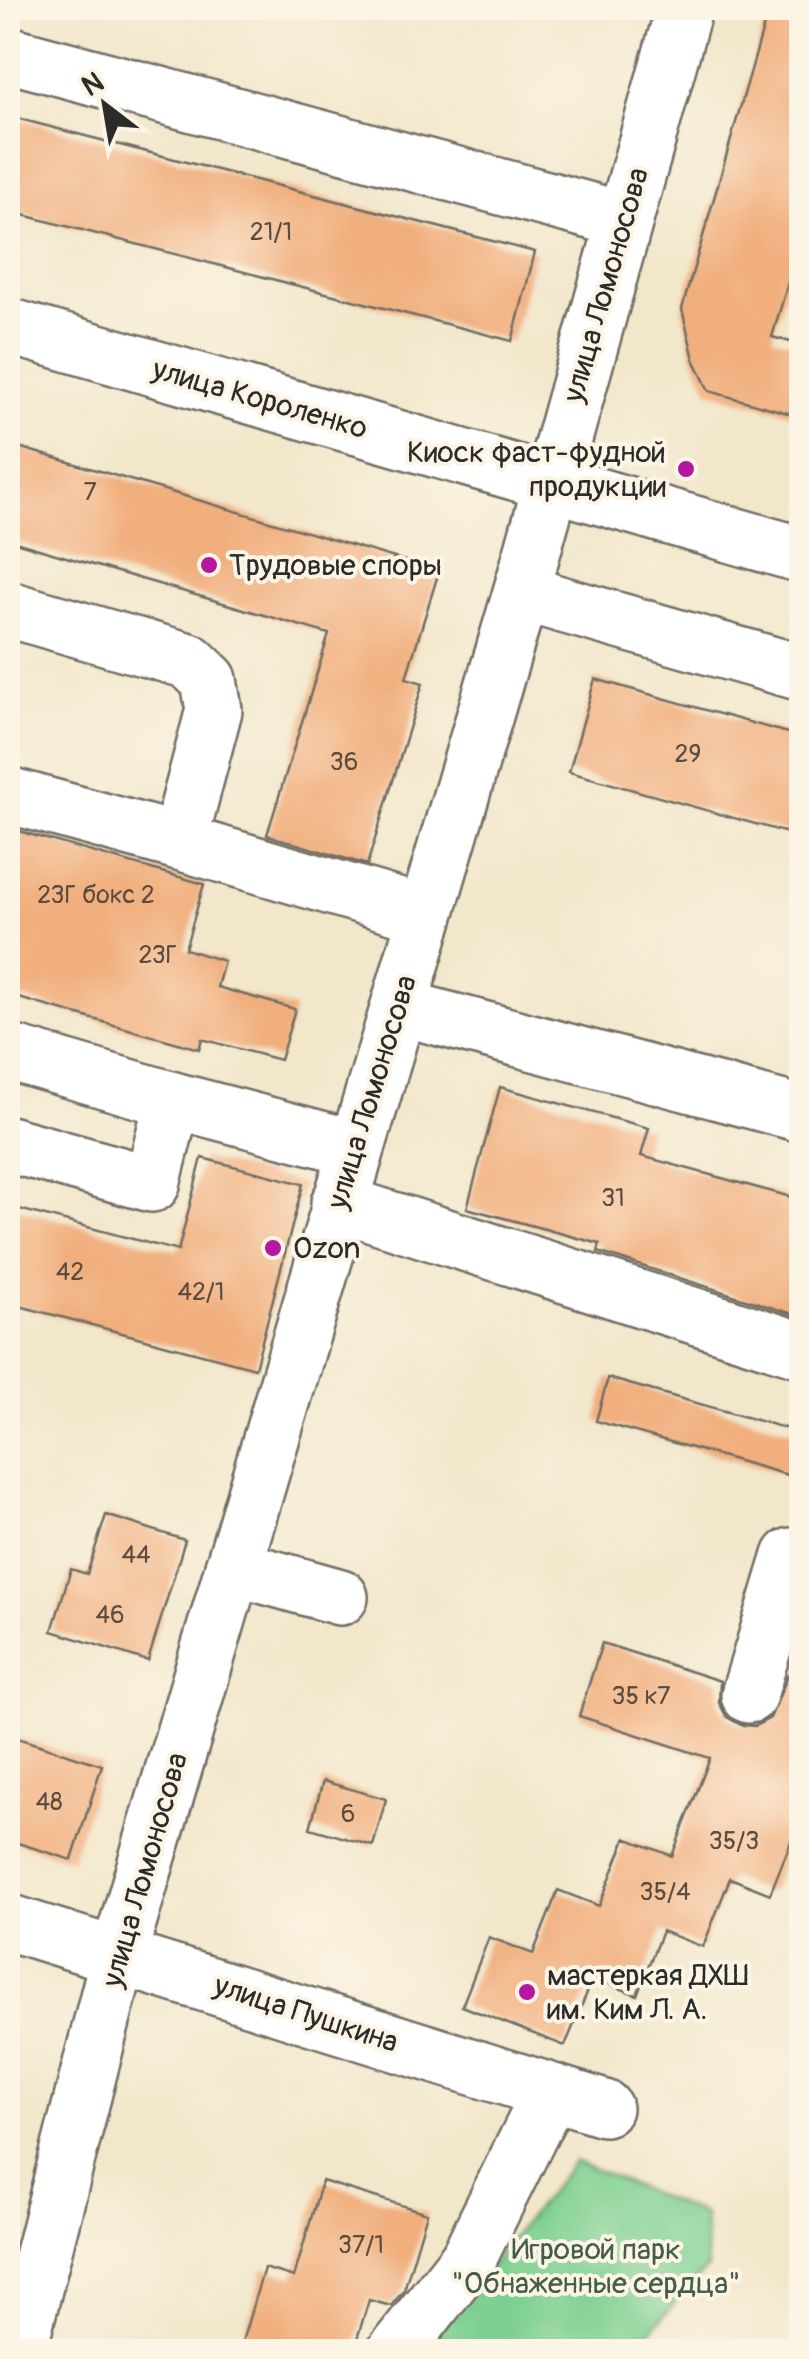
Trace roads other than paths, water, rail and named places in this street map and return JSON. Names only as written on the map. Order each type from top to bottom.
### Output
[{"type":"street","name":"улица Ломоносова","points":[[18,2352],[22,2288],[521,594],[684,8]]},
{"type":"street","points":[[8,54],[624,220]]},
{"type":"street","name":"улица Короленко","points":[[8,326],[802,555]]},
{"type":"street","points":[[521,594],[802,673]]},
{"type":"street","points":[[8,610],[189,661],[209,680],[214,710],[178,842]]},
{"type":"street","points":[[8,795],[424,914]]},
{"type":"street","points":[[399,1007],[802,1114]]},
{"type":"street","points":[[8,1052],[355,1148]]},
{"type":"street","points":[[8,1144],[152,1184],[173,1100]]},
{"type":"street","points":[[339,1204],[802,1350]]},
{"type":"street","points":[[749,1695],[791,1556],[802,1559]]},
{"type":"street","points":[[232,1567],[340,1596]]},
{"type":"street","name":"улица Пушкина","points":[[8,1922],[604,2108]]},
{"type":"street","points":[[394,2352],[468,2259],[550,2092]]},
{"type":"place","name":"Киоск фаст-фудной продукции","points":[[686,469]]},
{"type":"place","name":"Трудовые споры","points":[[209,565]]},
{"type":"place","name":"Ozon","points":[[273,1248]]},
{"type":"place","name":"мастеркая ДХШ им. Ким Л. А.","points":[[527,1992]]},
{"type":"park label","name":"Игровой парк \"Обнаженные сердца\"","points":[[596,2266]]}]
